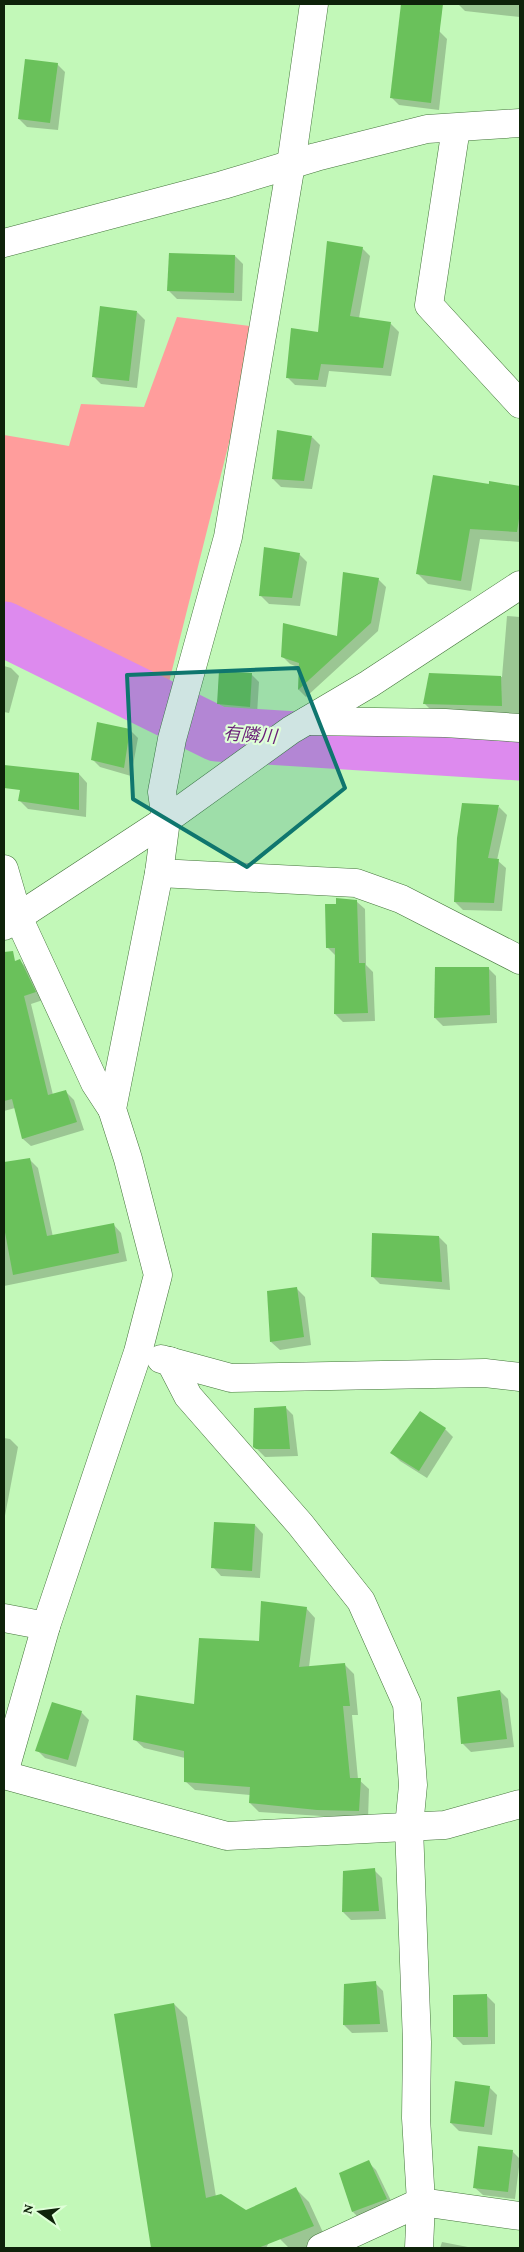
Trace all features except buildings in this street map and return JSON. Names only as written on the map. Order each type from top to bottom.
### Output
[{"type":"street","points":[[112,1109],[159,873],[166,820],[162,792],[172,739],[228,538],[291,164],[314,4]]},
{"type":"street","points":[[4,243],[223,185],[291,164],[428,130],[520,123]]},
{"type":"street","points":[[456,128],[429,305],[520,404]]},
{"type":"street","points":[[11,922],[166,820],[253,756],[299,725],[520,585]]},
{"type":"street","points":[[299,725],[444,723],[520,728]]},
{"type":"street","points":[[4,869],[11,922],[95,1083],[112,1109],[128,1159],[158,1275],[138,1352],[46,1626],[4,1774],[227,1836],[444,1825],[520,1804]]},
{"type":"street","points":[[159,873],[356,883],[400,899],[520,960]]},
{"type":"street","points":[[138,1352],[230,1378],[485,1374],[520,1377]]},
{"type":"street","points":[[170,1361],[188,1396],[300,1524],[361,1601],[407,1704],[413,1785],[410,1827],[417,2042],[416,2118],[420,2202],[419,2248]]},
{"type":"street","points":[[4,1618],[46,1626]]},
{"type":"street","points":[[321,2248],[420,2202],[520,2216]]},
{"type":"highlighted area","points":[[298,668],[345,788],[247,867],[133,799],[127,675]]},
{"type":"shaded area","points":[[177,317],[258,327],[167,690],[4,614],[4,435],[69,446],[81,404],[144,407]]},
{"type":"waterway","name":"有隣川","points":[[4,629],[217,734],[520,753]]}]
